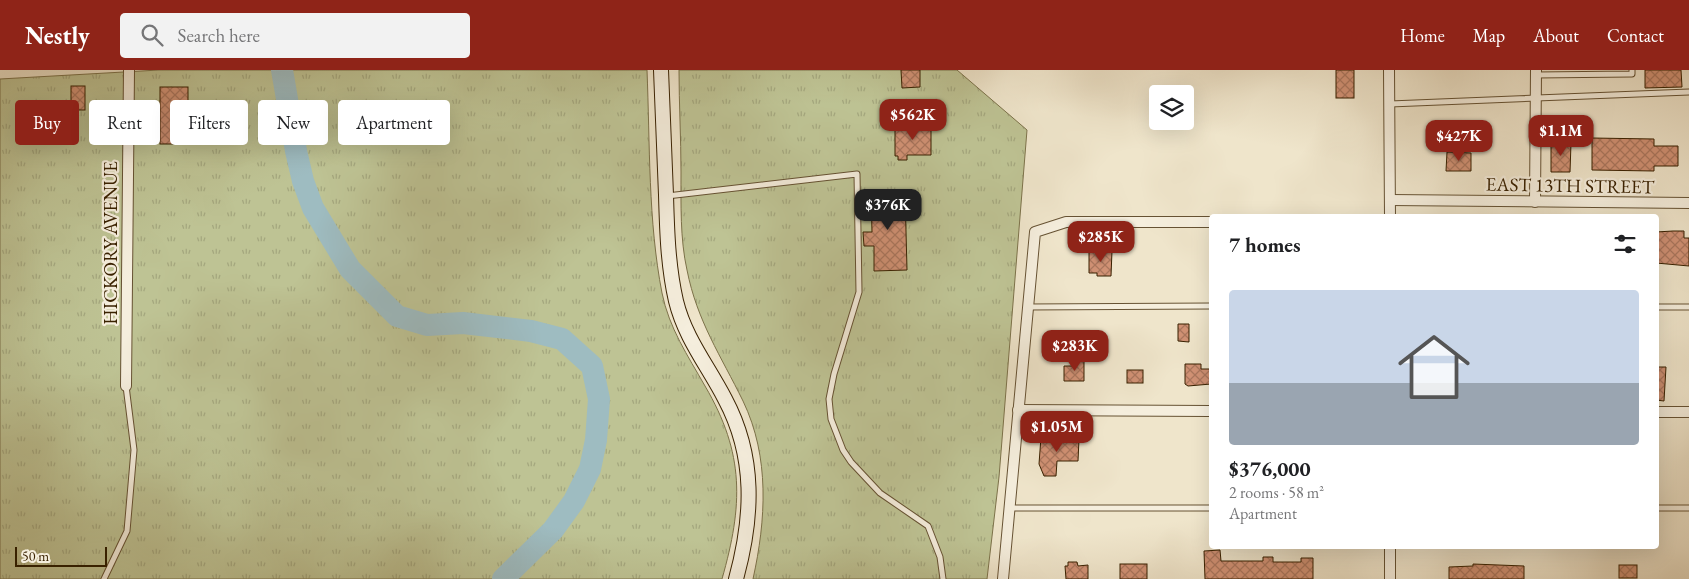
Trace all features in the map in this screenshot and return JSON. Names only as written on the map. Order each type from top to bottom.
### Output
[{"type":"street","name":"HICKORY AVENUE","points":[[126,386],[129,70]]},
{"type":"street","points":[[661,70],[670,268],[677,303],[686,330],[735,419],[743,442],[748,468],[750,492],[748,521],[736,579]]},
{"type":"street","points":[[1389,70],[1390,214]]},
{"type":"street","points":[[1536,73],[1536,202]]},
{"type":"street","name":"EAST 13TH STREET","points":[[1390,200],[1689,203]]},
{"type":"street","points":[[1004,579],[1032,248],[1035,232],[1066,222],[1209,222]]},
{"type":"street","points":[[1018,410],[1209,411]]},
{"type":"street","points":[[1659,412],[1689,412]]},
{"type":"street","points":[[1390,549],[1390,579]]},
{"type":"lane","points":[[1536,73],[1632,74],[1632,70]]},
{"type":"lane","points":[[1389,104],[1689,92]]},
{"type":"lane","points":[[666,196],[857,174],[859,292],[834,374],[829,399],[830,414],[843,450],[851,462],[880,494],[928,526],[940,557],[942,579]]},
{"type":"lane","points":[[1027,307],[1209,306]]},
{"type":"lane","points":[[1659,307],[1689,307]]},
{"type":"lane","points":[[104,579],[127,531],[134,450],[126,386]]},
{"type":"lane","points":[[1010,508],[1209,508]]},
{"type":"lane","points":[[1659,508],[1689,508]]},
{"type":"green space","points":[[159,70],[647,70],[652,210],[657,266],[662,293],[674,330],[718,411],[733,457],[736,480],[734,527],[722,579],[0,579],[0,79]]},
{"type":"green space","points":[[679,70],[957,70],[1027,130],[999,477],[987,579],[753,579],[763,512],[763,489],[758,444],[752,422],[743,401],[703,322],[687,270],[681,221]]},
{"type":"building","points":[[901,70],[920,70],[920,87],[902,88]]},
{"type":"building","points":[[1336,70],[1354,70],[1354,98],[1336,98]]},
{"type":"building","points":[[1645,70],[1681,70],[1682,87],[1645,88]]},
{"type":"building","points":[[71,86],[85,86],[85,110],[79,110],[79,100],[71,100]]},
{"type":"building","points":[[160,87],[188,87],[188,100],[170,100],[170,144],[160,144]]},
{"type":"building","points":[[895,126],[931,126],[931,155],[907,155],[907,160],[898,160],[898,156],[895,156]]},
{"type":"building","points":[[1592,138],[1654,139],[1654,146],[1678,146],[1678,166],[1654,166],[1654,171],[1592,170]]},
{"type":"building","points":[[1551,143],[1571,143],[1570,172],[1551,172]]},
{"type":"building","points":[[1447,152],[1471,153],[1471,171],[1446,171]]},
{"type":"building","points":[[871,192],[905,192],[907,270],[874,271],[874,246],[864,246],[863,232],[872,232]]},
{"type":"building","points":[[1684,231],[1684,238],[1689,238],[1689,266],[1659,263],[1659,232]]},
{"type":"building","points":[[1089,251],[1112,251],[1111,276],[1097,276],[1097,273],[1089,273]]},
{"type":"building","points":[[1178,324],[1189,324],[1189,342],[1178,341]]},
{"type":"building","points":[[1074,360],[1084,360],[1084,381],[1064,381],[1064,366],[1074,366]]},
{"type":"building","points":[[1185,364],[1201,364],[1201,369],[1209,369],[1209,384],[1188,386],[1185,384]]},
{"type":"building","points":[[1659,367],[1666,367],[1664,401],[1659,400]]},
{"type":"building","points":[[1127,370],[1143,370],[1143,383],[1127,383]]},
{"type":"building","points":[[1041,437],[1079,439],[1078,461],[1057,461],[1056,476],[1044,476],[1039,464]]},
{"type":"building","points":[[1220,550],[1221,561],[1263,561],[1263,557],[1273,557],[1273,562],[1301,562],[1301,558],[1313,558],[1313,579],[1205,579],[1204,551]]},
{"type":"building","points":[[1068,562],[1077,562],[1078,566],[1088,565],[1088,579],[1066,579],[1065,566],[1068,566]]},
{"type":"building","points":[[1120,564],[1147,564],[1147,579],[1120,579]]},
{"type":"building","points":[[1473,564],[1524,566],[1524,579],[1449,579],[1449,567],[1473,566]]},
{"type":"building","points":[[1619,565],[1637,565],[1637,578],[1619,578]]},
{"type":"waterway","points":[[282,70],[296,151],[303,181],[313,208],[350,269],[397,316],[427,325],[463,323],[531,331],[562,339],[592,366],[599,399],[596,440],[590,469],[574,501],[553,530],[503,579]]}]
